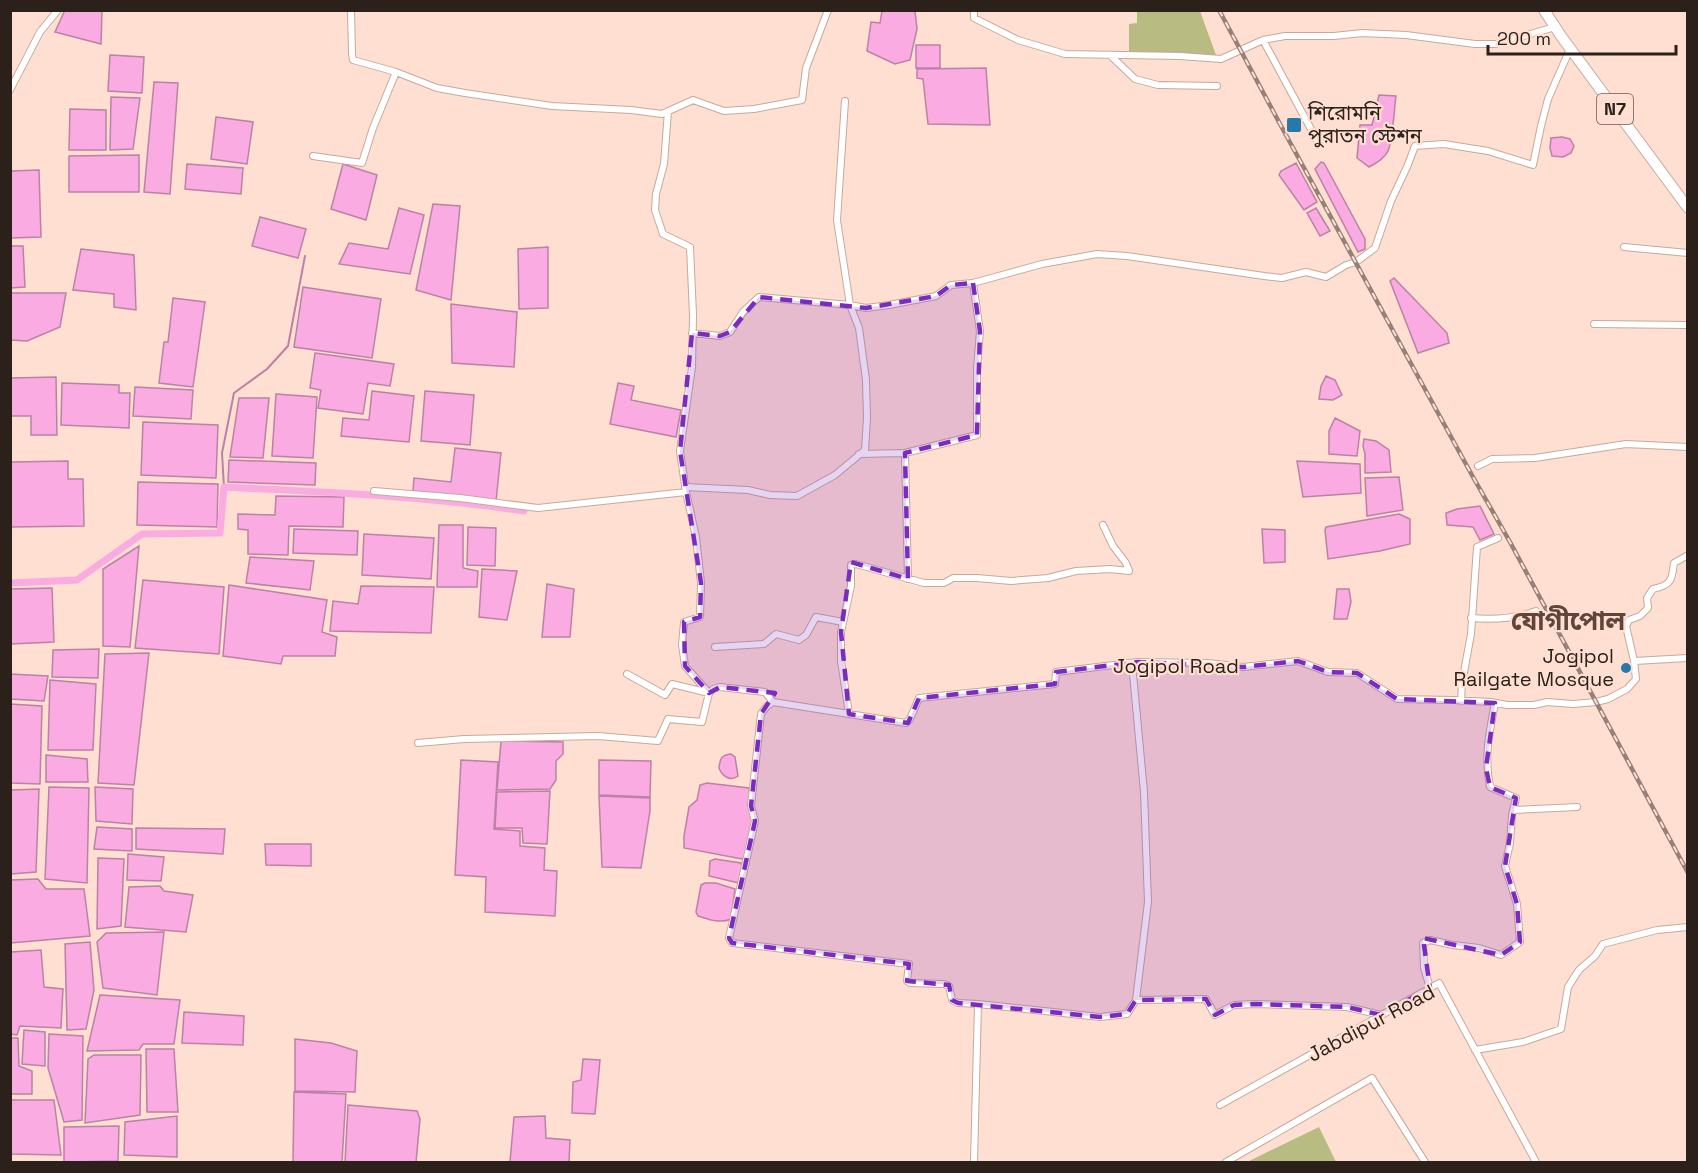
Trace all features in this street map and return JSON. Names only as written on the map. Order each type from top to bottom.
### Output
[{"type":"highway","name":"N7","points":[[1544,10],[1570,49],[1688,208]]},
{"type":"street","points":[[10,90],[40,32],[58,10]]},
{"type":"street","points":[[351,10],[353,60],[396,72],[437,88],[552,106],[663,114],[693,100],[724,111],[754,109],[802,100],[806,68],[828,10]]},
{"type":"street","points":[[974,10],[974,18],[1018,40],[1065,54],[1221,59],[1263,40],[1285,36],[1406,34],[1475,44],[1496,44],[1555,27]]},
{"type":"street","points":[[1263,40],[1319,144]]},
{"type":"street","points":[[692,333],[720,336],[730,332],[743,312],[759,297],[850,305],[866,309],[936,296],[951,285],[973,283],[1042,264],[1097,254],[1282,278],[1306,272],[1326,277],[1356,262],[1375,248],[1391,201],[1415,146],[1444,144],[1488,151],[1533,165],[1540,126],[1548,99],[1570,49]]},
{"type":"street","points":[[1110,55],[1136,79],[1158,85],[1217,86]]},
{"type":"street","points":[[314,156],[362,164],[373,128],[396,72]]},
{"type":"street","points":[[374,491],[460,498],[538,508],[685,490],[748,490],[770,495],[797,496],[835,476],[865,450],[867,418],[866,380],[859,328],[850,305],[837,220],[845,101]]},
{"type":"street","points":[[668,111],[664,164],[656,194],[655,210],[663,234],[690,247],[692,366],[680,451],[685,490],[696,537],[701,584],[700,617],[684,622],[682,645],[685,666],[709,693]]},
{"type":"street","points":[[1624,247],[1688,253]]},
{"type":"street","points":[[859,454],[905,453],[977,435],[977,368],[980,331],[973,283]]},
{"type":"street","points":[[1594,324],[1688,325]]},
{"type":"street","points":[[1478,466],[1492,459],[1535,458],[1626,444],[1688,447]]},
{"type":"street","points":[[905,453],[908,579]]},
{"type":"street","points":[[849,714],[841,661],[841,632],[851,586],[851,565],[856,564],[924,584],[944,583],[953,578],[1011,581],[1048,578],[1076,571],[1110,569],[1129,571],[1102,525]]},
{"type":"street","points":[[1461,701],[1470,634],[1477,547],[1498,538]]},
{"type":"street","points":[[1688,555],[1674,563],[1672,579],[1665,586],[1653,589],[1647,598],[1648,609],[1640,616],[1629,620],[1626,626],[1634,661],[1688,658]]},
{"type":"street","points":[[1471,618],[1524,615],[1536,610]]},
{"type":"street","points":[[715,647],[764,644],[776,634],[799,640],[806,635],[816,617],[843,622]]},
{"type":"street","name":"Jogipol Road","points":[[709,693],[720,687],[765,692],[773,702],[906,723],[919,698],[1055,684],[1056,672],[1138,662],[1243,666],[1298,661],[1328,672],[1357,673],[1397,699],[1507,705],[1534,705],[1547,702],[1573,704],[1608,699],[1628,689],[1636,679],[1634,661]]},
{"type":"street","points":[[773,702],[761,714],[751,806],[755,821],[729,938],[732,943],[909,964],[907,981],[949,986],[952,1000],[958,1003],[1100,1017],[1127,1014],[1136,1000],[1148,902],[1144,792],[1132,663]]},
{"type":"street","points":[[627,674],[665,695],[672,684],[709,693]]},
{"type":"street","points":[[418,743],[464,739],[598,736],[658,741],[668,719],[702,722],[709,693]]},
{"type":"street","points":[[1430,988],[1424,968],[1423,943],[1430,940],[1479,948],[1501,955],[1520,942],[1517,904],[1505,866],[1516,798],[1490,787],[1486,768],[1488,736],[1495,703]]},
{"type":"street","points":[[1513,810],[1576,807]]},
{"type":"street","points":[[1475,1050],[1523,1042],[1561,1029],[1568,987],[1579,970],[1595,956],[1603,944],[1657,930],[1688,927]]},
{"type":"street","name":"Jabdipur Road","points":[[1220,1105],[1438,983],[1536,1162]]},
{"type":"street","points":[[1136,1000],[1206,999],[1215,1015],[1234,1005],[1255,1004],[1347,1007],[1381,1015]]},
{"type":"street","points":[[974,1162],[978,1004]]},
{"type":"street","points":[[1226,1162],[1372,1078],[1425,1162]]},
{"type":"highlighted area","points":[[973,283],[980,331],[977,435],[905,453],[908,579],[851,562],[841,632],[849,714],[908,723],[919,698],[1055,684],[1056,672],[1138,662],[1243,667],[1298,661],[1328,672],[1357,673],[1397,699],[1495,703],[1486,768],[1490,787],[1516,798],[1505,866],[1517,904],[1520,942],[1501,955],[1423,938],[1430,988],[1381,1015],[1347,1007],[1255,1004],[1234,1005],[1215,1015],[1206,999],[1136,1000],[1127,1014],[1100,1017],[958,1003],[952,1000],[949,985],[907,981],[909,964],[732,943],[729,938],[755,821],[751,806],[761,714],[775,693],[720,687],[709,693],[685,666],[684,622],[700,617],[701,583],[680,451],[692,333],[720,336],[730,332],[759,297],[866,308],[936,296],[951,285]]},
{"type":"green space","points":[[1137,11],[1200,11],[1216,55],[1129,52],[1129,24],[1137,23]]},
{"type":"green space","points":[[1319,1127],[1336,1162],[1247,1162]]},
{"type":"shaded area","points":[[65,10],[102,11],[101,44],[55,32]]},
{"type":"shaded area","points":[[882,11],[915,11],[917,29],[910,60],[895,64],[867,51],[871,22],[880,23]]},
{"type":"shaded area","points":[[916,45],[940,45],[940,68],[916,68]]},
{"type":"shaded area","points":[[110,55],[144,57],[142,93],[108,91]]},
{"type":"shaded area","points":[[986,68],[990,125],[928,124],[923,79],[917,78],[917,69]]},
{"type":"shaded area","points":[[154,82],[178,83],[170,194],[144,192]]},
{"type":"shaded area","points":[[1379,95],[1396,96],[1392,132],[1388,151],[1380,161],[1369,167],[1357,158],[1360,125],[1372,125]]},
{"type":"shaded area","points":[[111,97],[140,98],[133,149],[110,150]]},
{"type":"shaded area","points":[[70,109],[106,110],[106,150],[69,150]]},
{"type":"shaded area","points":[[216,117],[253,122],[247,164],[211,159]]},
{"type":"shaded area","points":[[1551,138],[1570,139],[1574,146],[1571,153],[1563,157],[1552,156]]},
{"type":"shaded area","points":[[139,155],[139,192],[69,192],[69,156]]},
{"type":"shaded area","points":[[1321,162],[1324,163],[1365,239],[1365,249],[1358,252],[1315,169]]},
{"type":"shaded area","points":[[1296,163],[1317,202],[1304,210],[1279,175],[1281,171]]},
{"type":"shaded area","points":[[187,164],[243,168],[241,194],[185,189]]},
{"type":"shaded area","points":[[343,164],[377,175],[366,220],[331,209]]},
{"type":"shaded area","points":[[39,170],[41,237],[11,238],[11,171]]},
{"type":"shaded area","points":[[433,204],[460,206],[451,300],[416,290]]},
{"type":"shaded area","points":[[399,208],[424,215],[410,274],[339,264],[349,243],[388,249]]},
{"type":"shaded area","points":[[1316,208],[1330,231],[1320,236],[1307,213]]},
{"type":"shaded area","points":[[260,217],[306,229],[298,258],[252,246]]},
{"type":"shaded area","points":[[11,246],[23,246],[25,287],[11,288]]},
{"type":"shaded area","points":[[548,247],[548,308],[519,309],[518,249]]},
{"type":"shaded area","points":[[81,249],[134,255],[136,310],[114,307],[114,294],[73,290]]},
{"type":"shaded area","points":[[1394,278],[1447,333],[1449,343],[1418,353],[1390,281]]},
{"type":"shaded area","points":[[303,287],[381,299],[372,358],[294,347]]},
{"type":"shaded area","points":[[11,293],[66,293],[60,327],[27,341],[11,340]]},
{"type":"shaded area","points":[[173,298],[205,302],[193,387],[159,383],[164,342],[168,342]]},
{"type":"shaded area","points":[[451,304],[517,312],[514,367],[452,363]]},
{"type":"shaded area","points":[[315,353],[394,364],[390,386],[368,383],[363,414],[318,408],[321,390],[310,388]]},
{"type":"shaded area","points":[[1326,376],[1335,380],[1342,395],[1333,400],[1319,399],[1321,386]]},
{"type":"shaded area","points":[[56,377],[57,435],[31,435],[31,416],[11,416],[11,378]]},
{"type":"shaded area","points":[[62,383],[119,385],[119,393],[130,393],[129,428],[61,425]]},
{"type":"shaded area","points":[[618,383],[634,386],[631,400],[681,410],[676,437],[610,424]]},
{"type":"shaded area","points":[[135,387],[193,390],[191,419],[133,416]]},
{"type":"shaded area","points":[[372,391],[414,396],[409,442],[341,436],[343,418],[369,420]]},
{"type":"shaded area","points":[[425,391],[474,395],[470,445],[421,441]]},
{"type":"shaded area","points":[[276,394],[317,397],[313,458],[272,456]]},
{"type":"shaded area","points":[[239,398],[269,398],[263,458],[230,457]]},
{"type":"shaded area","points":[[1335,418],[1360,431],[1357,456],[1329,454],[1329,431]]},
{"type":"shaded area","points":[[143,422],[218,425],[216,478],[141,475]]},
{"type":"shaded area","points":[[1364,439],[1376,441],[1389,450],[1391,472],[1365,473]]},
{"type":"shaded area","points":[[455,448],[501,453],[496,501],[413,491],[414,478],[451,482]]},
{"type":"shaded area","points":[[229,460],[316,463],[315,485],[228,482]]},
{"type":"shaded area","points":[[68,461],[68,479],[83,479],[84,526],[11,527],[11,462]]},
{"type":"shaded area","points":[[1297,461],[1360,464],[1361,493],[1303,497]]},
{"type":"shaded area","points":[[1399,477],[1403,510],[1367,516],[1365,478]]},
{"type":"shaded area","points":[[138,482],[218,484],[217,527],[137,525]]},
{"type":"shaded area","points":[[276,496],[344,497],[343,527],[289,526],[288,555],[248,554],[248,530],[238,529],[238,514],[275,515]]},
{"type":"shaded area","points":[[1480,506],[1494,534],[1480,540],[1473,527],[1447,525],[1446,513]]},
{"type":"shaded area","points":[[1399,514],[1410,519],[1410,544],[1328,559],[1326,527]]},
{"type":"shaded area","points":[[439,525],[463,525],[463,568],[478,571],[477,587],[437,587]]},
{"type":"shaded area","points":[[468,527],[496,528],[495,566],[467,565]]},
{"type":"shaded area","points":[[294,529],[358,531],[357,555],[293,553]]},
{"type":"shaded area","points":[[1262,529],[1285,530],[1285,562],[1264,563]]},
{"type":"shaded area","points":[[364,534],[434,538],[431,579],[362,575]]},
{"type":"shaded area","points":[[139,546],[130,647],[103,646],[103,569]]},
{"type":"shaded area","points":[[250,557],[314,561],[310,590],[246,583]]},
{"type":"shaded area","points":[[482,569],[517,571],[507,620],[479,617]]},
{"type":"shaded area","points":[[143,580],[224,587],[219,654],[135,648]]},
{"type":"shaded area","points":[[547,584],[574,589],[570,637],[542,637]]},
{"type":"shaded area","points":[[229,585],[327,600],[322,632],[337,637],[335,656],[283,656],[281,664],[223,656]]},
{"type":"shaded area","points":[[361,586],[434,587],[431,633],[330,631],[333,601],[358,604]]},
{"type":"shaded area","points":[[52,588],[54,642],[11,644],[11,589]]},
{"type":"shaded area","points":[[1337,589],[1349,589],[1351,602],[1347,619],[1334,619]]},
{"type":"shaded area","points":[[99,649],[98,678],[52,677],[53,650]]},
{"type":"shaded area","points":[[149,653],[134,785],[98,783],[105,654]]},
{"type":"shaded area","points":[[10,674],[48,676],[44,701],[11,699]]},
{"type":"shaded area","points":[[50,680],[96,684],[93,750],[48,750]]},
{"type":"shaded area","points":[[10,704],[42,706],[40,784],[11,783]]},
{"type":"shaded area","points":[[501,741],[563,742],[563,754],[556,761],[556,780],[550,789],[497,790]]},
{"type":"shaded area","points":[[731,754],[735,757],[738,776],[735,778],[724,776],[719,768],[722,758]]},
{"type":"shaded area","points":[[46,755],[87,759],[88,782],[46,782]]},
{"type":"shaded area","points":[[461,760],[498,762],[494,829],[520,831],[520,846],[545,848],[544,870],[557,871],[555,916],[485,912],[486,877],[455,875]]},
{"type":"shaded area","points":[[599,760],[651,761],[650,797],[599,795]]},
{"type":"shaded area","points":[[707,783],[749,788],[753,823],[745,857],[742,859],[684,848],[689,807],[697,800],[700,785]]},
{"type":"shaded area","points":[[49,787],[89,788],[87,883],[45,879]]},
{"type":"shaded area","points":[[95,787],[133,789],[132,824],[96,821]]},
{"type":"shaded area","points":[[39,789],[36,872],[11,874],[11,790]]},
{"type":"shaded area","points":[[550,791],[547,844],[523,843],[522,828],[495,828],[497,792]]},
{"type":"shaded area","points":[[599,796],[650,798],[641,868],[602,867]]},
{"type":"shaded area","points":[[97,827],[132,829],[132,851],[94,849]]},
{"type":"shaded area","points":[[136,828],[225,829],[223,854],[136,849]]},
{"type":"shaded area","points":[[265,844],[311,844],[311,866],[266,865]]},
{"type":"shaded area","points":[[128,854],[164,857],[161,881],[127,880]]},
{"type":"shaded area","points":[[98,858],[124,859],[121,926],[97,929]]},
{"type":"shaded area","points":[[715,859],[741,863],[739,883],[709,876],[710,861]]},
{"type":"shaded area","points":[[38,879],[46,889],[84,889],[90,936],[11,943],[11,880]]},
{"type":"shaded area","points":[[716,883],[735,889],[731,919],[718,921],[698,916],[696,912],[701,885]]},
{"type":"shaded area","points":[[160,886],[164,891],[193,895],[186,932],[125,927],[129,887]]},
{"type":"shaded area","points":[[164,932],[157,995],[103,988],[97,942],[106,933]]},
{"type":"shaded area","points":[[90,942],[94,990],[86,1029],[67,1030],[65,944]]},
{"type":"shaded area","points":[[41,950],[44,987],[63,989],[61,1028],[20,1026],[17,1035],[11,1034],[11,952]]},
{"type":"shaded area","points":[[100,995],[180,1000],[174,1044],[143,1044],[139,1050],[87,1051]]},
{"type":"shaded area","points":[[184,1012],[244,1016],[243,1045],[182,1043]]},
{"type":"shaded area","points":[[24,1030],[45,1032],[45,1066],[22,1064]]},
{"type":"shaded area","points":[[49,1034],[83,1036],[82,1120],[64,1122],[48,1068]]},
{"type":"shaded area","points":[[10,1038],[18,1038],[19,1066],[32,1071],[32,1094],[11,1094]]},
{"type":"shaded area","points":[[295,1039],[331,1043],[357,1051],[355,1092],[295,1091]]},
{"type":"shaded area","points":[[146,1049],[174,1049],[178,1112],[147,1112]]},
{"type":"shaded area","points":[[94,1055],[141,1055],[140,1115],[85,1123],[88,1059]]},
{"type":"shaded area","points":[[583,1059],[600,1060],[595,1114],[572,1113],[573,1082],[581,1080]]},
{"type":"shaded area","points":[[294,1092],[346,1094],[342,1162],[293,1162]]},
{"type":"shaded area","points":[[11,1100],[54,1100],[61,1155],[11,1154]]},
{"type":"shaded area","points":[[348,1105],[417,1111],[420,1119],[416,1162],[345,1162]]},
{"type":"shaded area","points":[[177,1116],[177,1157],[124,1155],[125,1122]]},
{"type":"shaded area","points":[[545,1116],[546,1138],[570,1140],[569,1162],[510,1162],[514,1117]]},
{"type":"shaded area","points":[[119,1126],[118,1161],[64,1162],[64,1127]]},
{"type":"waterway","points":[[224,487],[222,453],[234,393],[267,369],[288,346],[305,256]]},
{"type":"waterway","points":[[10,583],[77,580],[142,534],[220,533],[224,487],[412,498],[524,511]]},
{"type":"railway","points":[[1219,10],[1688,873]]},
{"type":"place","name":"শিরোমনি পুরাতন স্টেশন","points":[[1294,125]]},
{"type":"place","name":"Jogipol Railgate Mosque","points":[[1626,668]]},
{"type":"district","name":"যোগীপোল","points":[[1568,621]]}]
